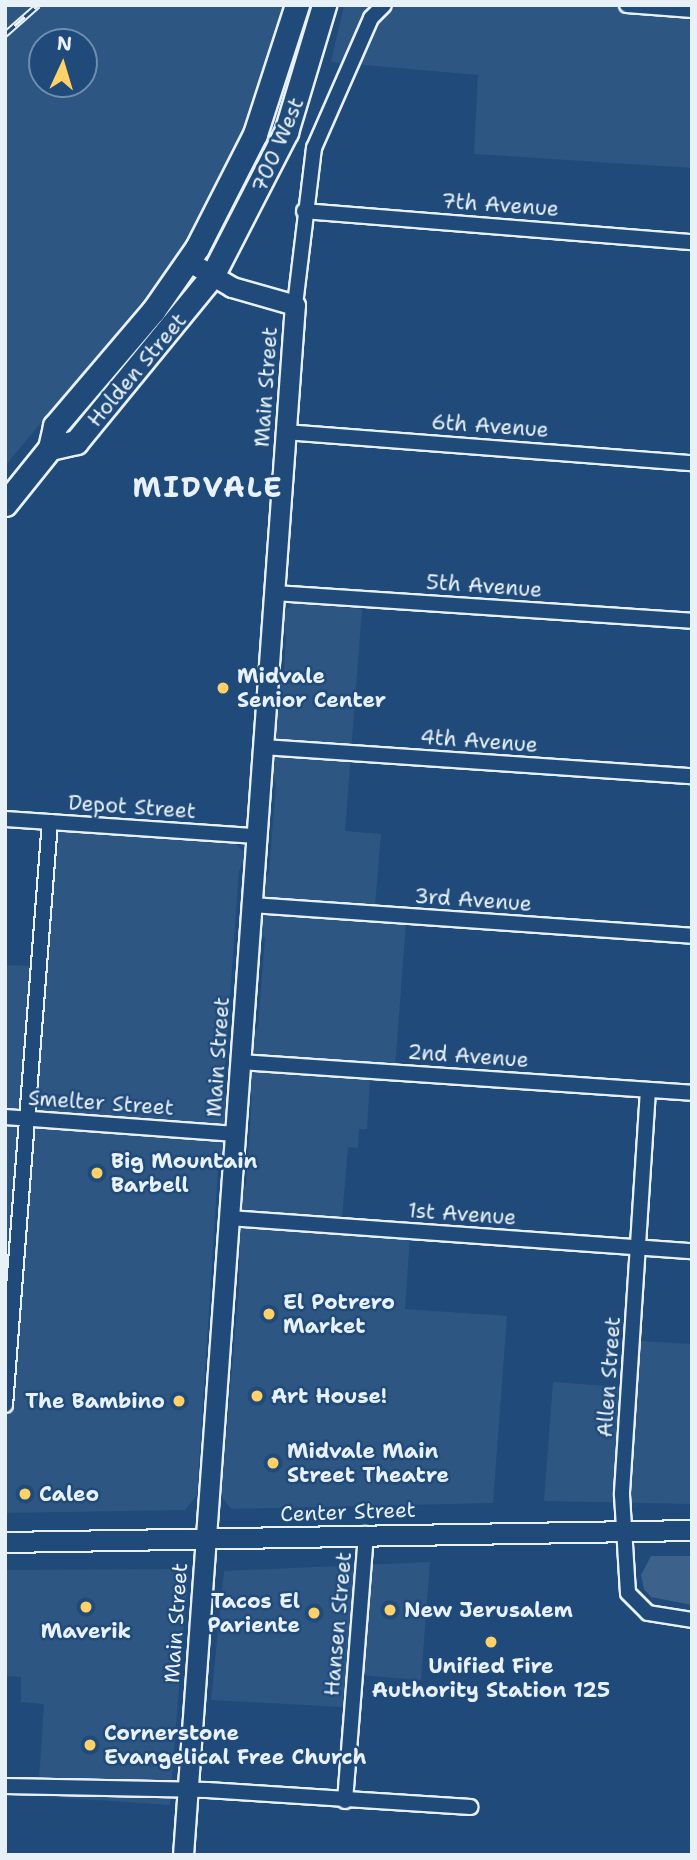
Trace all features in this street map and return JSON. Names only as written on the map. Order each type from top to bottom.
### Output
[{"type":"main road","name":"700 West","points":[[188,261],[255,134],[297,5]]},
{"type":"main road","name":"700 West","points":[[212,276],[281,143],[324,5]]},
{"type":"main road","name":"Holden Street","points":[[5,504],[50,448],[55,426],[153,311],[188,261]]},
{"type":"main road","name":"Holden Street","points":[[50,448],[76,442],[212,276]]},
{"type":"street","name":"Main Street","points":[[183,1855],[285,432],[304,211],[314,148],[371,18],[384,5]]},
{"type":"street","points":[[627,5],[692,10]]},
{"type":"street","name":"7th Avenue","points":[[304,211],[692,242]]},
{"type":"street","name":"Main Street","points":[[188,261],[212,276],[255,296],[295,305]]},
{"type":"street","name":"6th Avenue","points":[[285,432],[692,463]]},
{"type":"street","name":"5th Avenue","points":[[274,593],[692,621]]},
{"type":"street","name":"4th Avenue","points":[[263,747],[692,776]]},
{"type":"street","name":"Depot Street","points":[[5,819],[256,836]]},
{"type":"street","points":[[5,1405],[50,822]]},
{"type":"street","name":"3rd Avenue","points":[[252,905],[692,936]]},
{"type":"street","name":"2nd Avenue","points":[[240,1062],[692,1093]]},
{"type":"street","name":"Allen Street","points":[[648,1090],[623,1529],[628,1592],[635,1605],[648,1613],[692,1620]]},
{"type":"street","name":"Smelter Street","points":[[5,1117],[235,1134]]},
{"type":"street","name":"1st Avenue","points":[[229,1218],[692,1251]]},
{"type":"street","name":"Center Street","points":[[5,1542],[623,1529],[692,1530]]},
{"type":"street","name":"Hansen Street","points":[[345,1801],[366,1534]]},
{"type":"street","points":[[5,1786],[187,1792],[470,1807]]},
{"type":"shaded area","points":[[5,5],[283,5],[269,61],[239,144],[174,263],[5,466]]},
{"type":"shaded area","points":[[344,5],[692,5],[692,168],[474,154],[478,75],[331,62]]},
{"type":"shaded area","points":[[295,603],[362,609],[345,831],[381,834],[375,906],[407,909],[394,1082],[370,1081],[367,1129],[359,1129],[358,1148],[348,1147],[342,1218],[411,1223],[405,1309],[507,1316],[493,1503],[231,1509],[221,1496],[239,1287],[240,1191],[246,1185],[252,1098],[247,1091],[252,1034],[258,1027],[265,938],[260,933],[263,880],[269,873],[276,784],[270,772],[278,675],[284,671],[286,636],[282,613]]},
{"type":"shaded area","points":[[42,829],[234,842],[246,854],[239,871],[223,1094],[229,1101],[224,1165],[218,1170],[197,1495],[185,1510],[5,1513],[5,965],[33,966]]},
{"type":"shaded area","points":[[623,1340],[692,1344],[692,1504],[544,1501],[553,1382],[620,1387]]},
{"type":"shaded area","points":[[651,1556],[692,1556],[692,1605],[651,1597],[644,1589],[641,1575]]},
{"type":"shaded area","points":[[430,1562],[421,1680],[346,1674],[342,1707],[211,1700],[224,1571]]},
{"type":"shaded area","points":[[172,1569],[187,1583],[170,1805],[38,1796],[44,1704],[21,1702],[21,1677],[5,1676],[5,1570]]},
{"type":"railway","points":[[5,34],[38,5]]},
{"type":"place","name":"Midvale Senior Center","points":[[223,688]]},
{"type":"place","name":"Big Mountain Barbell","points":[[97,1173]]},
{"type":"place","name":"El Potrero Market","points":[[269,1314]]},
{"type":"place","name":"Art House!","points":[[257,1396]]},
{"type":"place","name":"The Bambino","points":[[179,1401]]},
{"type":"place","name":"Midvale Main Street Theatre","points":[[273,1463]]},
{"type":"place","name":"Caleo","points":[[25,1494]]},
{"type":"place","name":"Maverik","points":[[86,1607]]},
{"type":"place","name":"New Jerusalem","points":[[390,1610]]},
{"type":"place","name":"Tacos El Pariente","points":[[314,1613]]},
{"type":"place","name":"Unified Fire Authority Station 125","points":[[491,1642]]},
{"type":"place","name":"Cornerstone Evangelical Free Church","points":[[90,1745]]},
{"type":"district","name":"MIDVALE","points":[[208,487]]}]
